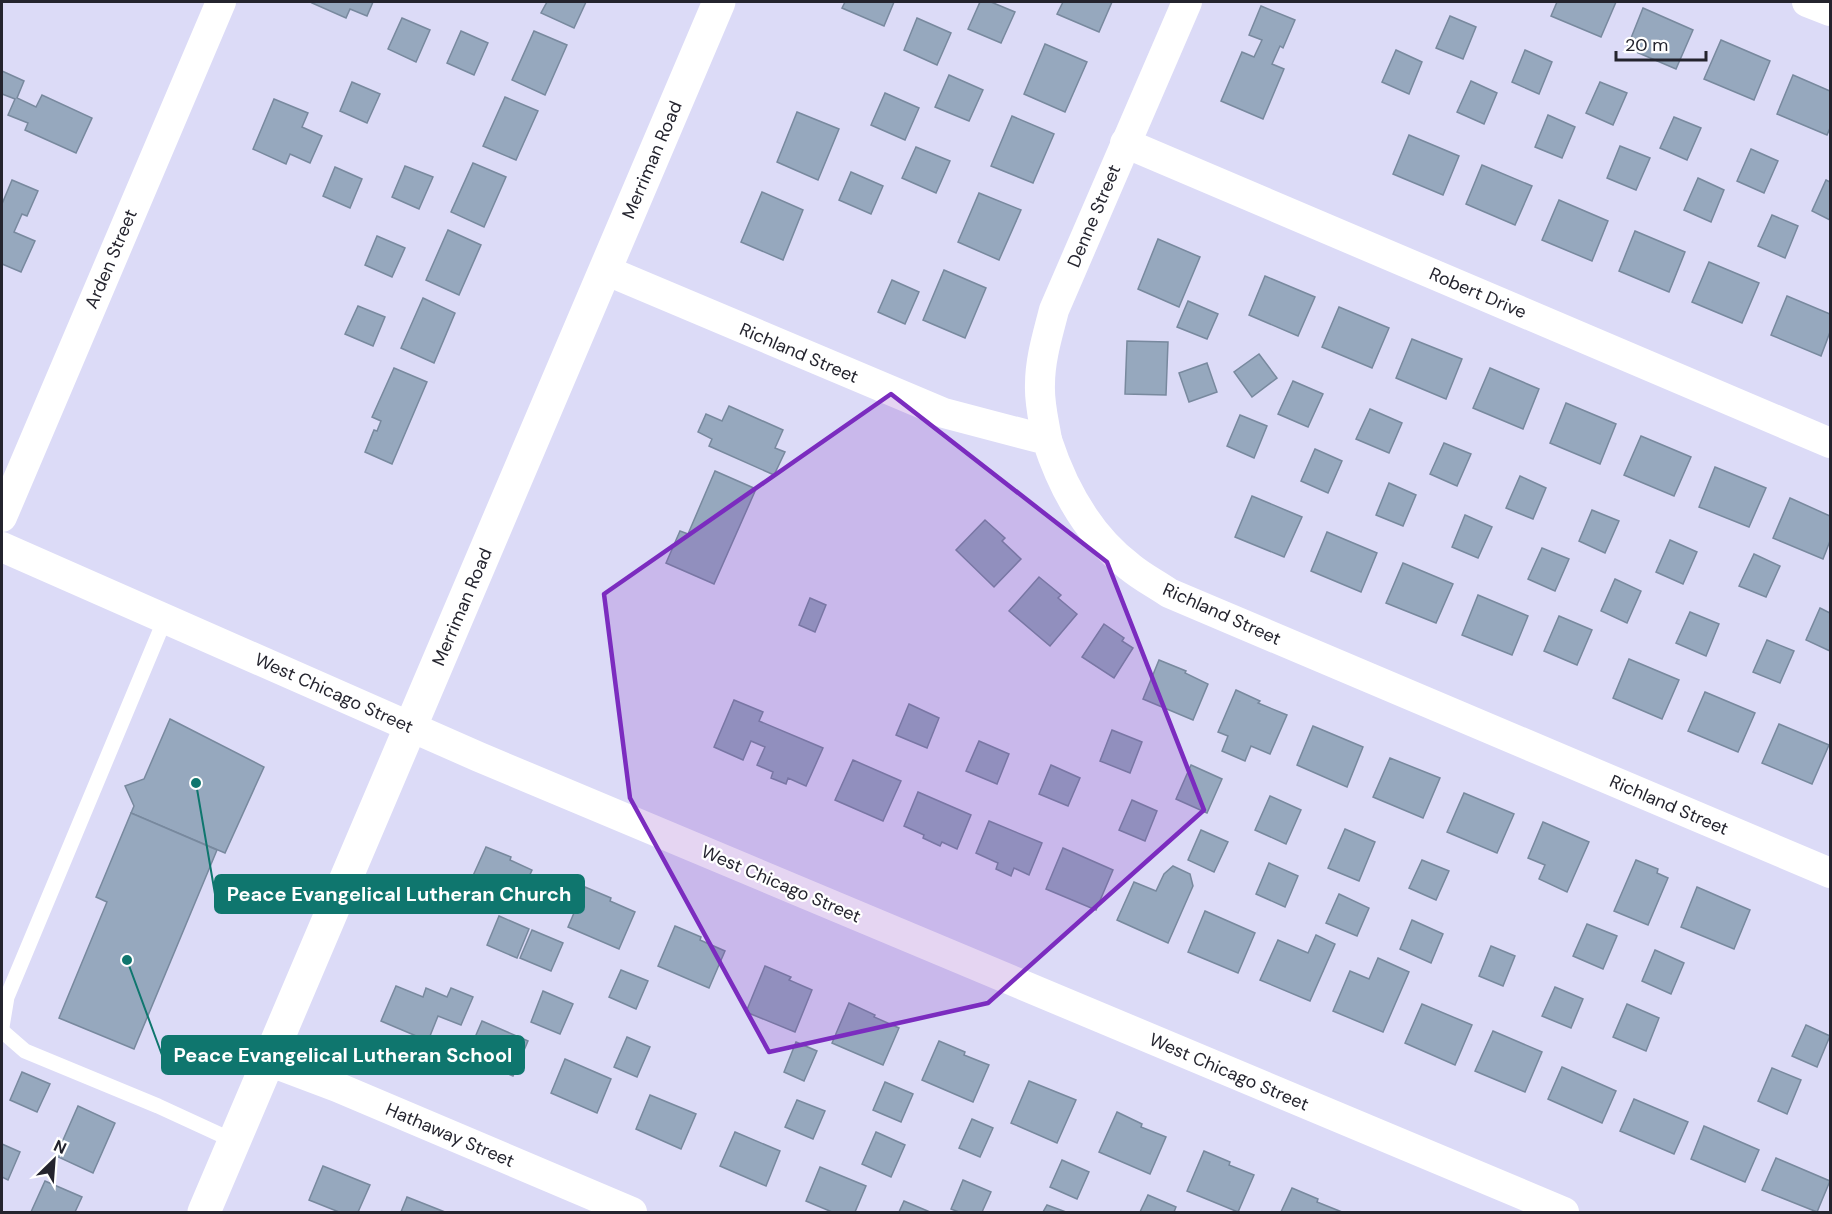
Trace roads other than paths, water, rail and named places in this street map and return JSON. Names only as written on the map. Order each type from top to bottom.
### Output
[{"type":"main road","name":"Merriman Road","points":[[204,1212],[719,2]]},
{"type":"street","name":"Arden Street","points":[[2,517],[220,2]]},
{"type":"street","name":"Denne Street","points":[[1047,440],[1041,411],[1040,383],[1045,346],[1054,310],[1187,2]]},
{"type":"street","points":[[1807,2],[1830,12]]},
{"type":"street","name":"Robert Drive","points":[[1125,143],[1830,443]]},
{"type":"street","name":"Richland Street","points":[[605,270],[944,413],[1047,440],[1066,490],[1091,528],[1130,567],[1169,593],[1830,873]]},
{"type":"street","name":"West Chicago Street","points":[[2,547],[490,762],[1564,1212]]},
{"type":"street","name":"Hathaway Street","points":[[268,1061],[348,1092],[632,1212]]},
{"type":"lane","points":[[165,619],[7,997],[2,1029],[25,1051],[158,1106],[234,1141]]},
{"type":"place","name":"Peace Evangelical Lutheran Church","points":[[196,783]]},
{"type":"place","name":"Peace Evangelical Lutheran School","points":[[127,960]]}]
